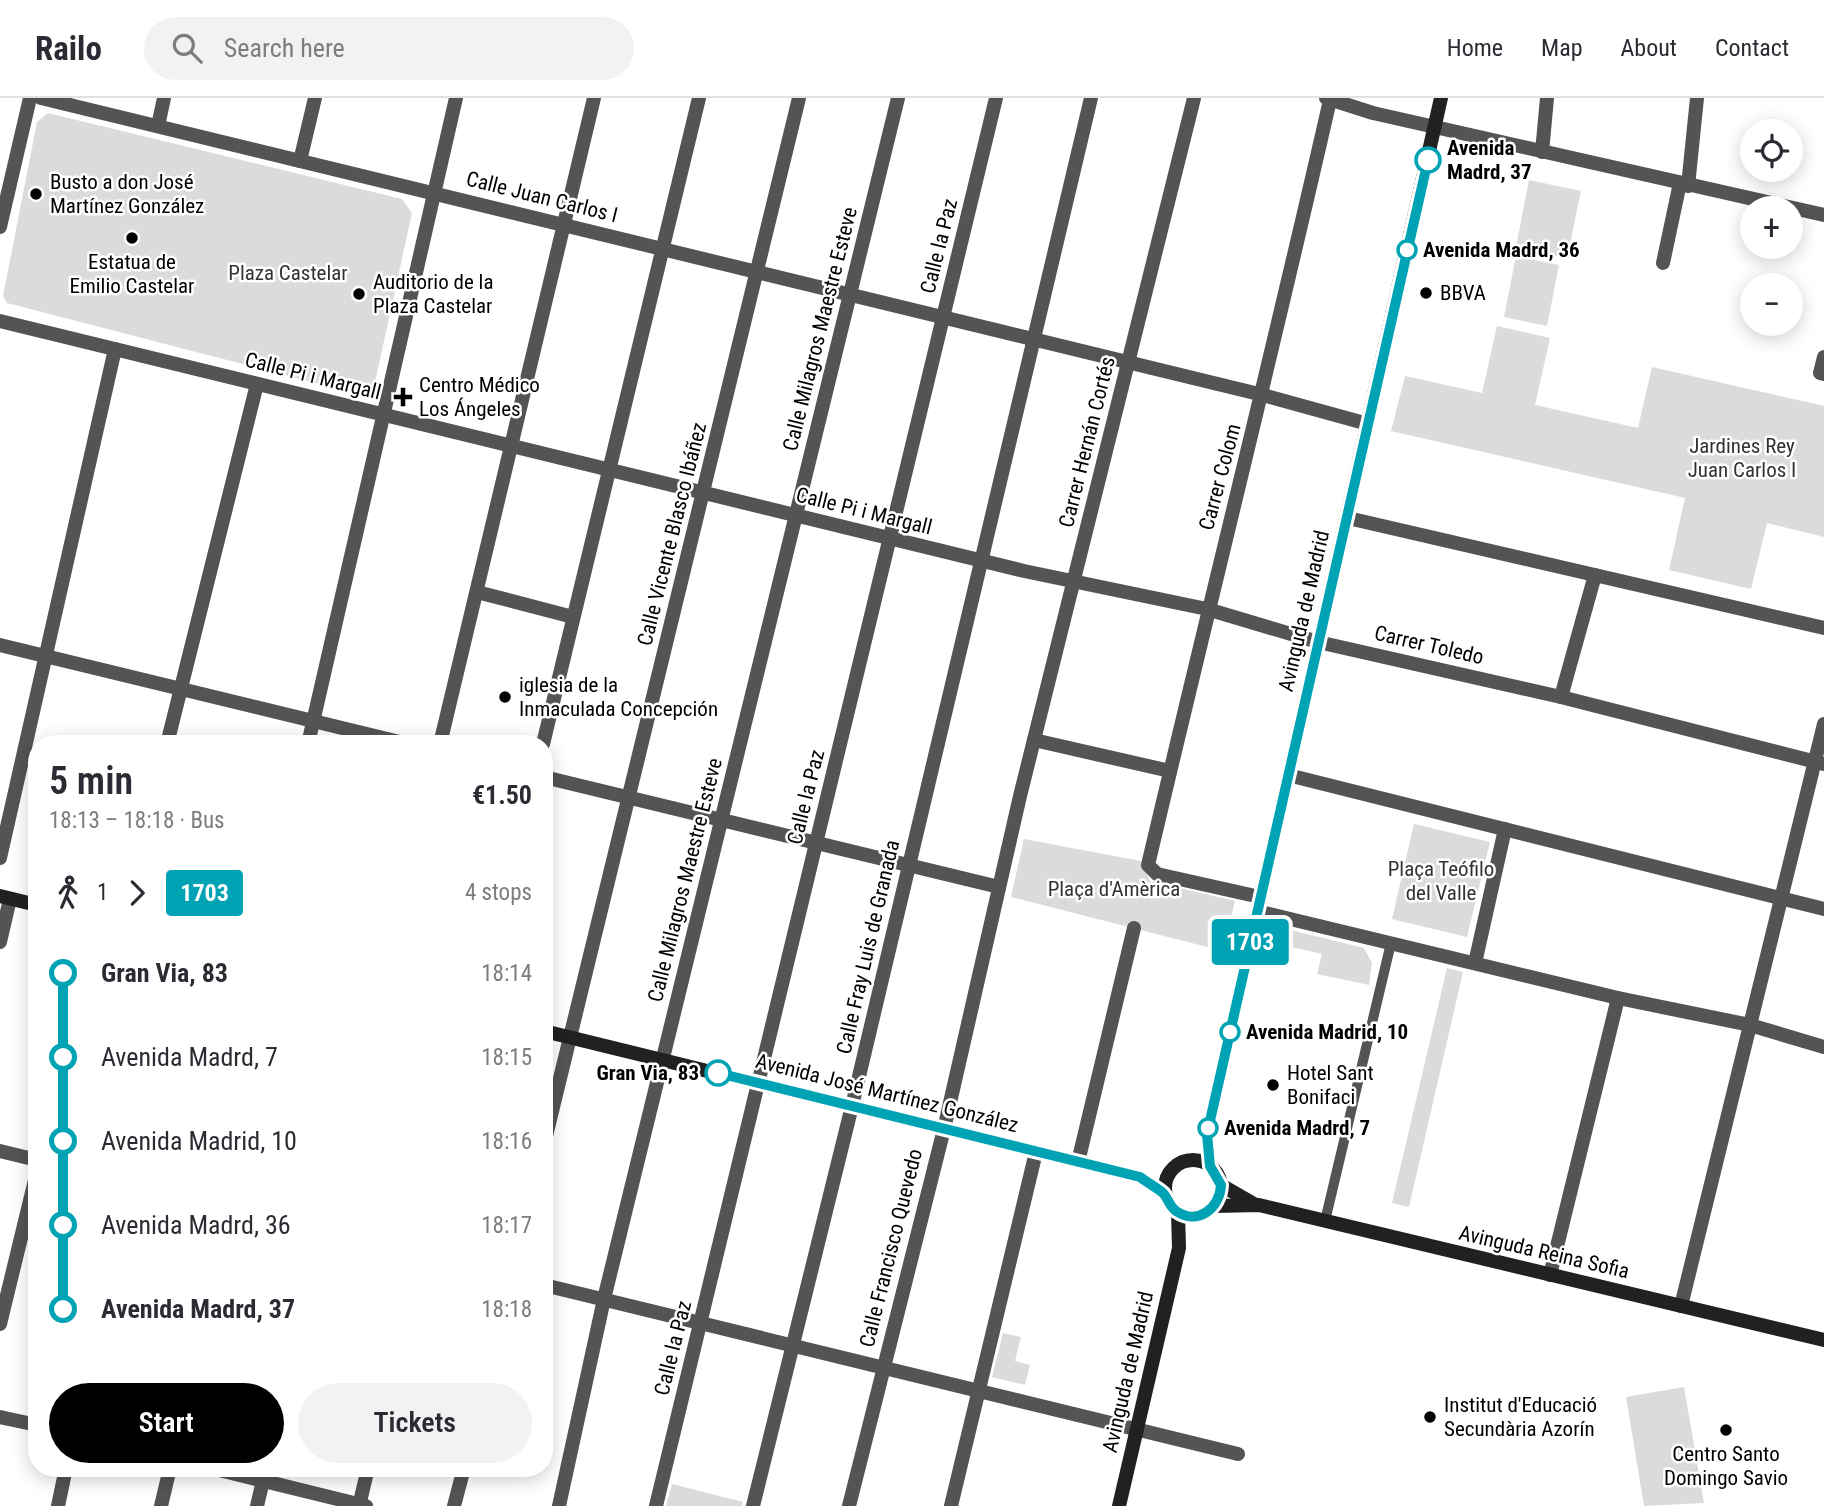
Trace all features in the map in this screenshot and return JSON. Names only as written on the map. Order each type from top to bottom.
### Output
[{"type":"street","points":[[0,228],[30,98]]},
{"type":"street","name":"Calle Juan Carlos I","points":[[41,98],[1263,395],[1368,424]]},
{"type":"street","points":[[158,126],[164,98]]},
{"type":"street","points":[[300,161],[315,98]]},
{"type":"street","points":[[309,735],[456,98]]},
{"type":"street","points":[[442,735],[594,98]]},
{"type":"street","points":[[545,735],[699,98]]},
{"type":"street","name":"Calle Vicente Blasco Ibáñez","points":[[553,1110],[799,98]]},
{"type":"street","name":"Calle Milagros Maestre Esteve","points":[[559,1506],[604,1299],[898,98]]},
{"type":"street","name":"Calle la Paz","points":[[656,1506],[996,98]]},
{"type":"street","name":"Calle Fray Luis de Granada","points":[[753,1506],[852,1106],[1091,98]]},
{"type":"street","name":"Carrer Hernán Cortés","points":[[1020,796],[1194,98]]},
{"type":"street","name":"Avinguda de Madrid","points":[[1210,1166],[1207,1134],[1441,98]]},
{"type":"street","points":[[1542,152],[1547,98]]},
{"type":"street","points":[[1663,263],[1684,184],[1697,98]]},
{"type":"street","points":[[1328,99],[1435,127],[1824,215]]},
{"type":"street","name":"Carrer Colom","points":[[1259,904],[1157,874],[1148,865],[1207,609],[1263,395],[1328,99]]},
{"type":"street","name":"Calle Pi i Margall","points":[[0,321],[1024,571]]},
{"type":"street","points":[[0,858],[115,349]]},
{"type":"street","points":[[1822,374],[1824,356]]},
{"type":"street","points":[[169,735],[257,384]]},
{"type":"street","points":[[1348,518],[1824,628]]},
{"type":"street","name":"Carrer Toledo","points":[[1024,571],[1207,609],[1318,642],[1562,697],[1819,763]]},
{"type":"street","points":[[1562,697],[1595,575]]},
{"type":"street","points":[[477,592],[573,617]]},
{"type":"street","points":[[0,645],[371,735]]},
{"type":"street","points":[[1681,1306],[1781,898],[1819,763],[1824,724]]},
{"type":"street","points":[[1034,740],[1170,771]]},
{"type":"street","points":[[1288,775],[1824,909]]},
{"type":"street","points":[[553,779],[999,887]]},
{"type":"street","name":"Calle Francisco Quevedo","points":[[849,1506],[944,1129],[1020,796]]},
{"type":"street","points":[[1475,964],[1505,829]]},
{"type":"street","points":[[0,942],[5,897],[28,903]]},
{"type":"street","points":[[1259,904],[1391,943],[1618,998],[1750,1025],[1824,1047]]},
{"type":"street","points":[[1078,1162],[1134,928]]},
{"type":"street","points":[[1550,1275],[1618,998]]},
{"type":"street","name":"Avenida José Martínez González","points":[[553,1033],[1140,1177]]},
{"type":"street","name":"Avinguda de Madrid","points":[[1188,1160],[1207,1134]]},
{"type":"street","points":[[0,1151],[28,1158]]},
{"type":"street","points":[[951,1506],[1035,1152]]},
{"type":"street","points":[[1188,1160],[1198,1160],[1210,1166],[1221,1185],[1215,1206],[1198,1216],[1178,1212],[1165,1195],[1140,1177],[1169,1172],[1188,1160]]},
{"type":"street","points":[[1165,1195],[1169,1172]]},
{"type":"street","name":"Avinguda Reina Sofia","points":[[1221,1185],[1255,1205]]},
{"type":"street","name":"Avinguda Reina Sofia","points":[[1215,1206],[1255,1205],[1824,1340]]},
{"type":"street","points":[[0,1324],[28,1209]]},
{"type":"street","name":"Avinguda de Madrid","points":[[1119,1506],[1179,1248],[1178,1212]]},
{"type":"street","name":"Avinguda de Madrid","points":[[1179,1248],[1198,1216]]},
{"type":"street","points":[[553,1287],[1238,1454]]},
{"type":"street","points":[[0,1417],[28,1424]]},
{"type":"street","points":[[58,1506],[64,1477]]},
{"type":"street","points":[[161,1506],[168,1477]]},
{"type":"street","points":[[257,1506],[264,1477]]},
{"type":"street","points":[[271,1477],[362,1506],[367,1477]]},
{"type":"street","points":[[454,1506],[462,1477]]},
{"type":"lane","points":[[1325,1221],[1391,943]]},
{"type":"green space","name":"Plaza Castelar","points":[[48,113],[402,199],[412,213],[375,382],[358,394],[7,303],[3,296],[37,122]]},
{"type":"green space","points":[[1529,180],[1581,191],[1567,258],[1516,247]]},
{"type":"green space","points":[[1516,256],[1559,265],[1547,326],[1504,317]]},
{"type":"green space","name":"Jardines Rey Juan Carlos I","points":[[1497,326],[1550,338],[1535,405],[1638,428],[1652,367],[1824,406],[1824,537],[1767,523],[1751,589],[1669,570],[1685,498],[1391,431],[1405,376],[1482,393]]},
{"type":"green space","name":"Plaça Teófilo del Valle","points":[[1414,824],[1490,842],[1467,937],[1392,919]]},
{"type":"green space","name":"Plaça d'Amèrica","points":[[1024,839],[1141,861],[1150,881],[1235,901],[1223,951],[1011,897]]},
{"type":"green space","points":[[1282,928],[1364,948],[1372,963],[1369,985],[1317,974],[1322,954],[1278,944]]},
{"type":"green space","points":[[1447,968],[1463,972],[1409,1207],[1392,1203]]},
{"type":"green space","points":[[1003,1333],[1021,1337],[1015,1361],[1030,1365],[1025,1385],[992,1377]]},
{"type":"green space","points":[[1684,1387],[1704,1503],[1644,1506],[1626,1397]]},
{"type":"green space","points":[[672,1484],[743,1502],[742,1506],[666,1506]]},
{"type":"bus line","name":"1703","points":[[718,1073],[1140,1177],[1165,1195],[1170,1205],[1178,1212],[1188,1216],[1198,1216],[1215,1206],[1221,1196],[1221,1185],[1218,1174],[1210,1166],[1207,1134],[1428,160]]},
{"type":"place","name":"Avenida Madrd, 37","points":[[1428,160]]},
{"type":"place","name":"Busto a don José Martínez González","points":[[36,194]]},
{"type":"place","name":"Estatua de Emilio Castelar","points":[[132,238]]},
{"type":"place","name":"Avenida Madrd, 36","points":[[1407,250]]},
{"type":"place","name":"BBVA","points":[[1426,293]]},
{"type":"place","name":"Auditorio de la Plaza Castelar","points":[[359,294]]},
{"type":"place","name":"Centro Médico Los Ángeles","points":[[403,397]]},
{"type":"place","name":"iglesia de la Inmaculada Concepción","points":[[505,697]]},
{"type":"place","name":"Avenida Madrid, 10","points":[[1230,1032]]},
{"type":"place","name":"Gran Via, 83","points":[[718,1073]]},
{"type":"place","name":"Hotel Sant Bonifaci","points":[[1273,1085]]},
{"type":"place","name":"Avenida Madrd, 7","points":[[1208,1128]]},
{"type":"place","name":"Institut d'Educació Secundària Azorín","points":[[1430,1417]]},
{"type":"place","name":"Centro Santo Domingo Savio","points":[[1726,1430]]}]
